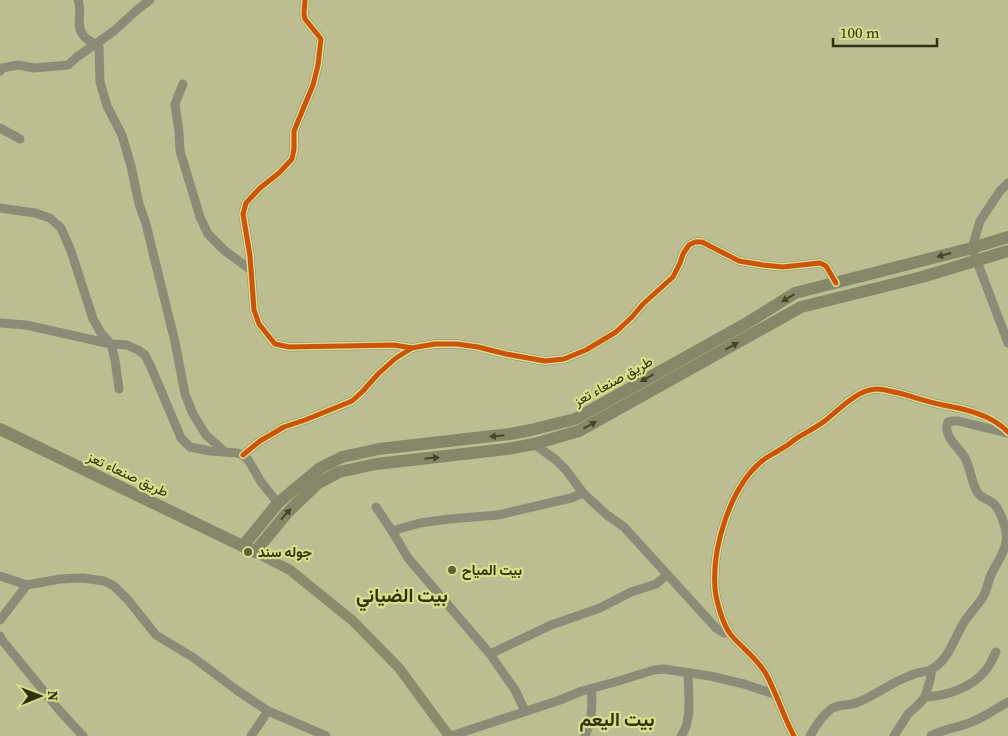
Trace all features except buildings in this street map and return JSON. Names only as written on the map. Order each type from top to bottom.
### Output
[{"type":"highway","name":"طريق صنعاء تعز","points":[[243,546],[278,504],[320,468],[342,457],[379,449],[510,434],[575,419],[747,323],[795,294],[1008,237]]},
{"type":"highway","name":"طريق صنعاء تعز","points":[[0,429],[255,552],[287,513],[317,484],[339,472],[376,464],[507,450],[579,431],[801,307],[922,277],[1008,251]]},
{"type":"highway","points":[[531,430],[534,444]]},
{"type":"main road","points":[[255,552],[290,570],[353,621],[399,668],[450,736]]},
{"type":"street","points":[[78,0],[81,6],[80,29],[83,36],[100,47],[100,82],[107,106],[122,135],[131,166],[139,204],[146,224],[173,333],[185,394],[192,414],[206,435],[224,451]]},
{"type":"street","points":[[0,71],[2,68],[18,65],[34,68],[68,65],[150,0]]},
{"type":"street","points":[[305,0],[305,19],[321,39],[313,85],[294,131],[292,159],[246,202],[243,214],[250,256],[254,310],[260,324],[275,344],[289,347],[394,345],[412,348],[435,344],[457,344],[545,361],[564,359],[586,350],[616,332],[673,277],[683,254],[689,245],[695,242],[702,242],[739,261],[764,266],[784,267],[820,264],[826,266],[836,283]]},
{"type":"street","points":[[184,84],[176,104],[180,132],[180,151],[200,217],[208,234],[219,246],[250,269]]},
{"type":"street","points":[[0,128],[20,140]]},
{"type":"street","points":[[1008,183],[980,222],[972,248],[1008,343]]},
{"type":"street","points":[[0,208],[35,213],[50,218],[61,228],[71,251],[94,319],[101,333],[111,344],[119,389]]},
{"type":"street","points":[[0,323],[26,325],[111,344],[127,345],[138,350],[145,355],[181,438],[190,447],[243,455],[249,461],[260,482],[278,504]]},
{"type":"street","points":[[243,455],[260,441],[284,427],[352,401],[396,358],[412,348]]},
{"type":"street","points":[[794,736],[777,695],[765,673],[756,659],[729,633],[715,589],[716,560],[720,540],[730,505],[739,488],[763,460],[825,421],[864,392],[876,389],[960,408],[998,424],[1008,433]]},
{"type":"street","points":[[810,736],[818,723],[836,706],[854,704],[869,698],[900,680],[932,669],[941,661],[964,622],[983,598],[990,577],[1007,541],[1007,532],[993,503],[977,492],[968,464],[948,435],[946,427],[948,422],[958,420],[1008,433]]},
{"type":"street","points":[[534,444],[566,470],[583,493],[624,527],[716,628],[724,633],[729,633]]},
{"type":"street","points":[[392,531],[420,523],[498,515],[571,498],[583,493]]},
{"type":"street","points":[[376,507],[408,558],[490,654],[515,690],[525,711]]},
{"type":"street","points":[[490,654],[551,625],[600,608],[631,592],[656,584],[667,575]]},
{"type":"street","points":[[0,576],[27,585],[60,579],[83,578],[104,581],[114,586],[128,600],[156,635],[194,658],[268,712],[324,736]]},
{"type":"street","points":[[0,620],[27,585]]},
{"type":"street","points":[[0,636],[83,736]]},
{"type":"street","points":[[925,697],[943,695],[966,686],[985,672],[996,652]]},
{"type":"street","points":[[450,736],[654,670],[664,669],[710,676],[744,684],[777,695]]},
{"type":"street","points":[[894,736],[908,714],[925,697],[932,669]]},
{"type":"street","points":[[681,736],[689,711],[688,673]]},
{"type":"street","points":[[585,736],[590,727],[592,713],[591,689]]},
{"type":"street","points":[[931,736],[940,731],[979,720],[1008,702]]},
{"type":"street","points":[[251,736],[268,712]]},
{"type":"cycle path","points":[[305,0],[305,19],[321,39],[313,85],[294,131],[292,159],[246,203],[243,214],[250,256],[254,310],[259,324],[275,344],[289,347],[394,345],[412,348]]},
{"type":"cycle path","points":[[243,455],[260,441],[284,427],[352,401],[396,358],[412,348],[435,344],[457,344],[545,361],[564,359],[586,350],[616,332],[673,277],[683,254],[689,245],[695,242],[702,242],[739,261],[783,267],[820,263],[826,266],[836,283]]},
{"type":"cycle path","points":[[794,736],[766,674],[728,631],[717,599],[715,572],[720,537],[725,519],[741,486],[751,472],[764,460],[823,423],[856,396],[870,390],[885,390],[969,411],[994,421],[1008,432]]},
{"type":"place","name":"جوله سند","points":[[248,552]]},
{"type":"place","name":"بيت المياح","points":[[452,570]]},
{"type":"district","name":"بيت الضياني","points":[[402,595]]},
{"type":"district","name":"بيت اليعم","points":[[617,719]]}]
